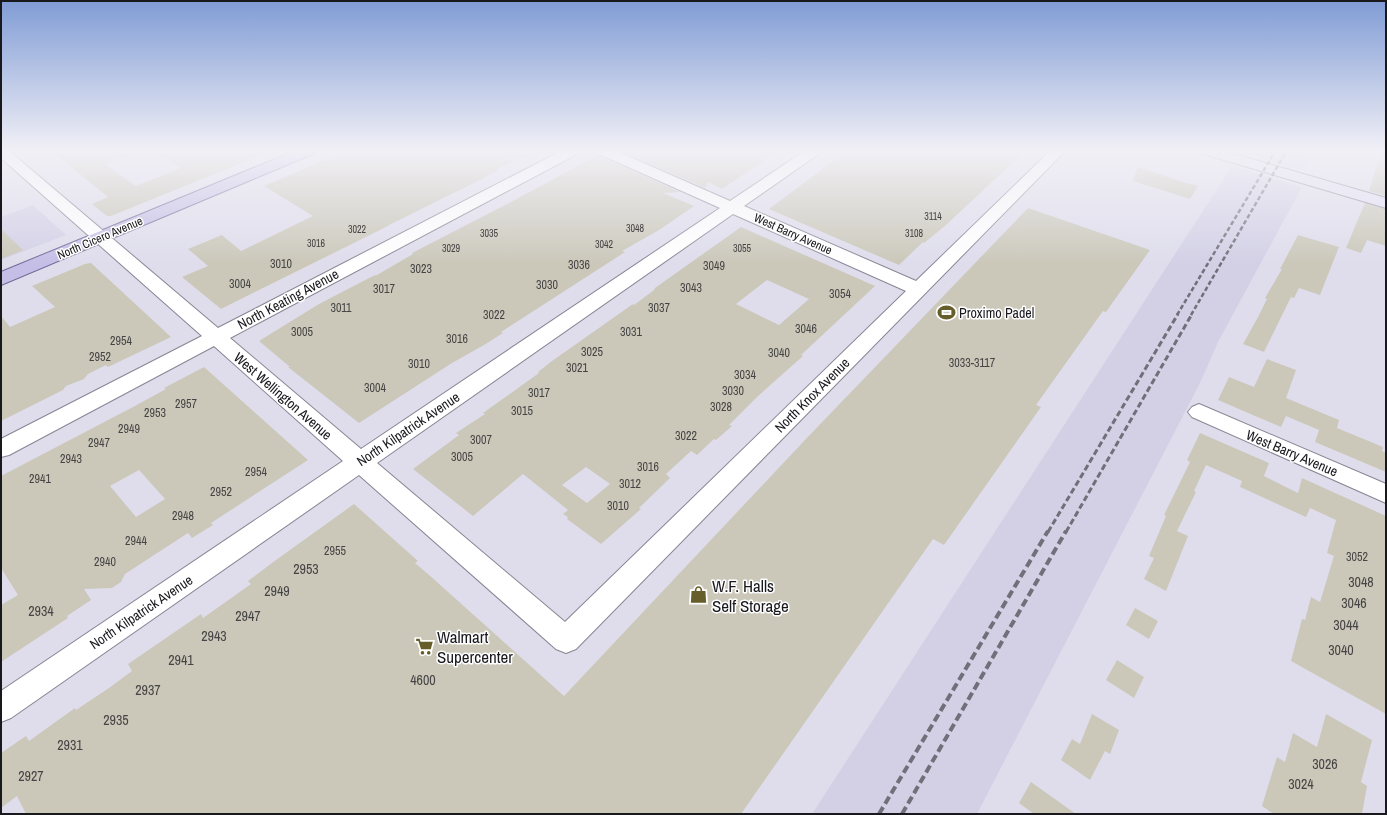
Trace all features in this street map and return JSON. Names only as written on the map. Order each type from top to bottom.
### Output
[{"type":"main road","name":"North Cicero Avenue","points":[[1,279],[217,188]]},
{"type":"main road","points":[[1338,188],[1386,202]]},
{"type":"street","name":"West Wellington Avenue","points":[[43,188],[566,640]]},
{"type":"street","name":"North Keating Avenue","points":[[1,449],[501,188]]},
{"type":"street","name":"West Barry Avenue","points":[[689,188],[918,289]]},
{"type":"street","name":"North Kilpatrick Avenue","points":[[1,708],[760,188]]},
{"type":"street","name":"North Knox Avenue","points":[[566,640],[1020,188]]},
{"type":"street","name":"West Barry Avenue","points":[[1199,412],[1386,494]]},
{"type":"shaded area","points":[[1218,188],[1301,188],[1218,342],[1200,383],[977,814],[812,814]]},
{"type":"shaded area","points":[[33,205],[66,235],[1,260],[1,217]]},
{"type":"building","points":[[97,188],[180,188],[111,216],[107,216],[92,204],[108,197]]},
{"type":"building","points":[[267,188],[464,188],[221,309],[182,277],[208,266],[188,249],[222,235],[241,251],[313,216]]},
{"type":"building","points":[[537,188],[671,188],[680,192],[663,193],[694,206],[659,230],[622,251],[625,252],[501,332],[503,333],[452,363],[359,423],[288,367],[290,367],[259,341],[319,304],[377,275],[413,254],[412,253]]},
{"type":"building","points":[[797,188],[985,188],[946,225],[924,243],[923,242],[899,265],[769,209]]},
{"type":"building","points":[[1155,188],[1197,188],[1190,199]]},
{"type":"building","points":[[1370,188],[1386,188],[1386,196],[1369,191]]},
{"type":"building","points":[[1365,203],[1386,209],[1386,246],[1367,240],[1361,253],[1346,248]]},
{"type":"building","points":[[1028,208],[1150,250],[1106,312],[1103,311],[1036,405],[1041,407],[944,545],[933,539],[741,814],[26,814],[17,796],[1,808],[1,753],[26,736],[29,741],[75,708],[76,710],[109,688],[132,671],[128,664],[201,614],[203,618],[251,584],[248,581],[354,504],[418,561],[415,563],[564,696],[804,441]]},
{"type":"building","points":[[741,227],[875,286],[801,355],[803,356],[758,396],[729,425],[732,426],[716,440],[714,439],[697,455],[691,451],[666,474],[670,478],[639,508],[641,509],[601,544],[567,519],[568,517],[563,514],[568,510],[523,474],[473,516],[413,469],[459,435],[456,433],[485,414],[483,413],[539,373],[538,372],[552,361],[633,304],[634,305],[655,288]],"holes":[[[767,280],[809,299],[779,325],[736,304]],[[586,467],[610,484],[587,503],[562,485]]]},
{"type":"building","points":[[1,229],[23,250],[1,259]]},
{"type":"building","points":[[1298,235],[1339,247],[1320,295],[1299,288],[1294,298],[1291,297],[1264,352],[1243,344],[1258,317],[1267,299],[1265,298],[1282,269],[1280,269]]},
{"type":"building","points":[[91,263],[171,337],[108,367],[106,365],[88,374],[84,379],[66,386],[63,390],[1,421],[1,316],[10,327],[55,307],[32,286],[85,264]]},
{"type":"building","points":[[1267,359],[1296,370],[1286,398],[1339,420],[1337,428],[1383,447],[1382,451],[1386,453],[1386,472],[1315,442],[1319,430],[1286,416],[1281,427],[1218,400],[1229,377],[1254,387]]},
{"type":"building","points":[[204,367],[308,460],[211,523],[213,525],[192,538],[188,533],[125,574],[121,582],[112,588],[84,589],[91,600],[67,616],[68,618],[1,662],[1,605],[18,595],[1,568],[1,476],[166,389],[164,388]],"holes":[[[139,470],[165,499],[136,517],[110,486]]]},
{"type":"building","points":[[1200,433],[1269,463],[1264,476],[1298,493],[1302,478],[1386,516],[1386,714],[1291,661],[1302,619],[1305,620],[1311,597],[1320,602],[1334,556],[1327,553],[1336,520],[1310,508],[1306,517],[1240,487],[1242,481],[1206,465],[1194,491],[1196,492],[1177,531],[1188,536],[1166,591],[1144,579],[1154,558],[1149,556],[1166,516],[1164,515],[1190,462],[1187,460]]},
{"type":"building","points":[[1135,608],[1158,621],[1149,639],[1126,625]]},
{"type":"building","points":[[1117,660],[1144,677],[1134,698],[1106,680]]},
{"type":"building","points":[[1092,714],[1119,730],[1110,754],[1105,751],[1090,780],[1061,760],[1072,739],[1080,744]]},
{"type":"building","points":[[1326,714],[1372,740],[1361,782],[1367,786],[1362,814],[1274,814],[1262,806],[1277,757],[1285,762],[1293,733],[1317,747]]},
{"type":"building","points":[[1031,782],[1076,814],[1034,814],[1019,803]]},
{"type":"railway","points":[[1177,315],[1253,188]]},
{"type":"railway","points":[[1191,315],[1265,188]]},
{"type":"railway","points":[[1048,532],[1178,314]]},
{"type":"railway","points":[[1066,532],[1192,314]]},
{"type":"railway","points":[[879,814],[1048,531]]},
{"type":"railway","points":[[902,814],[1066,531]]},
{"type":"place","name":"Proximo Padel","points":[[946,313]]},
{"type":"place","name":"W.F. Halls Self Storage","points":[[699,595]]},
{"type":"place","name":"Walmart Supercenter","points":[[424,646]]}]
